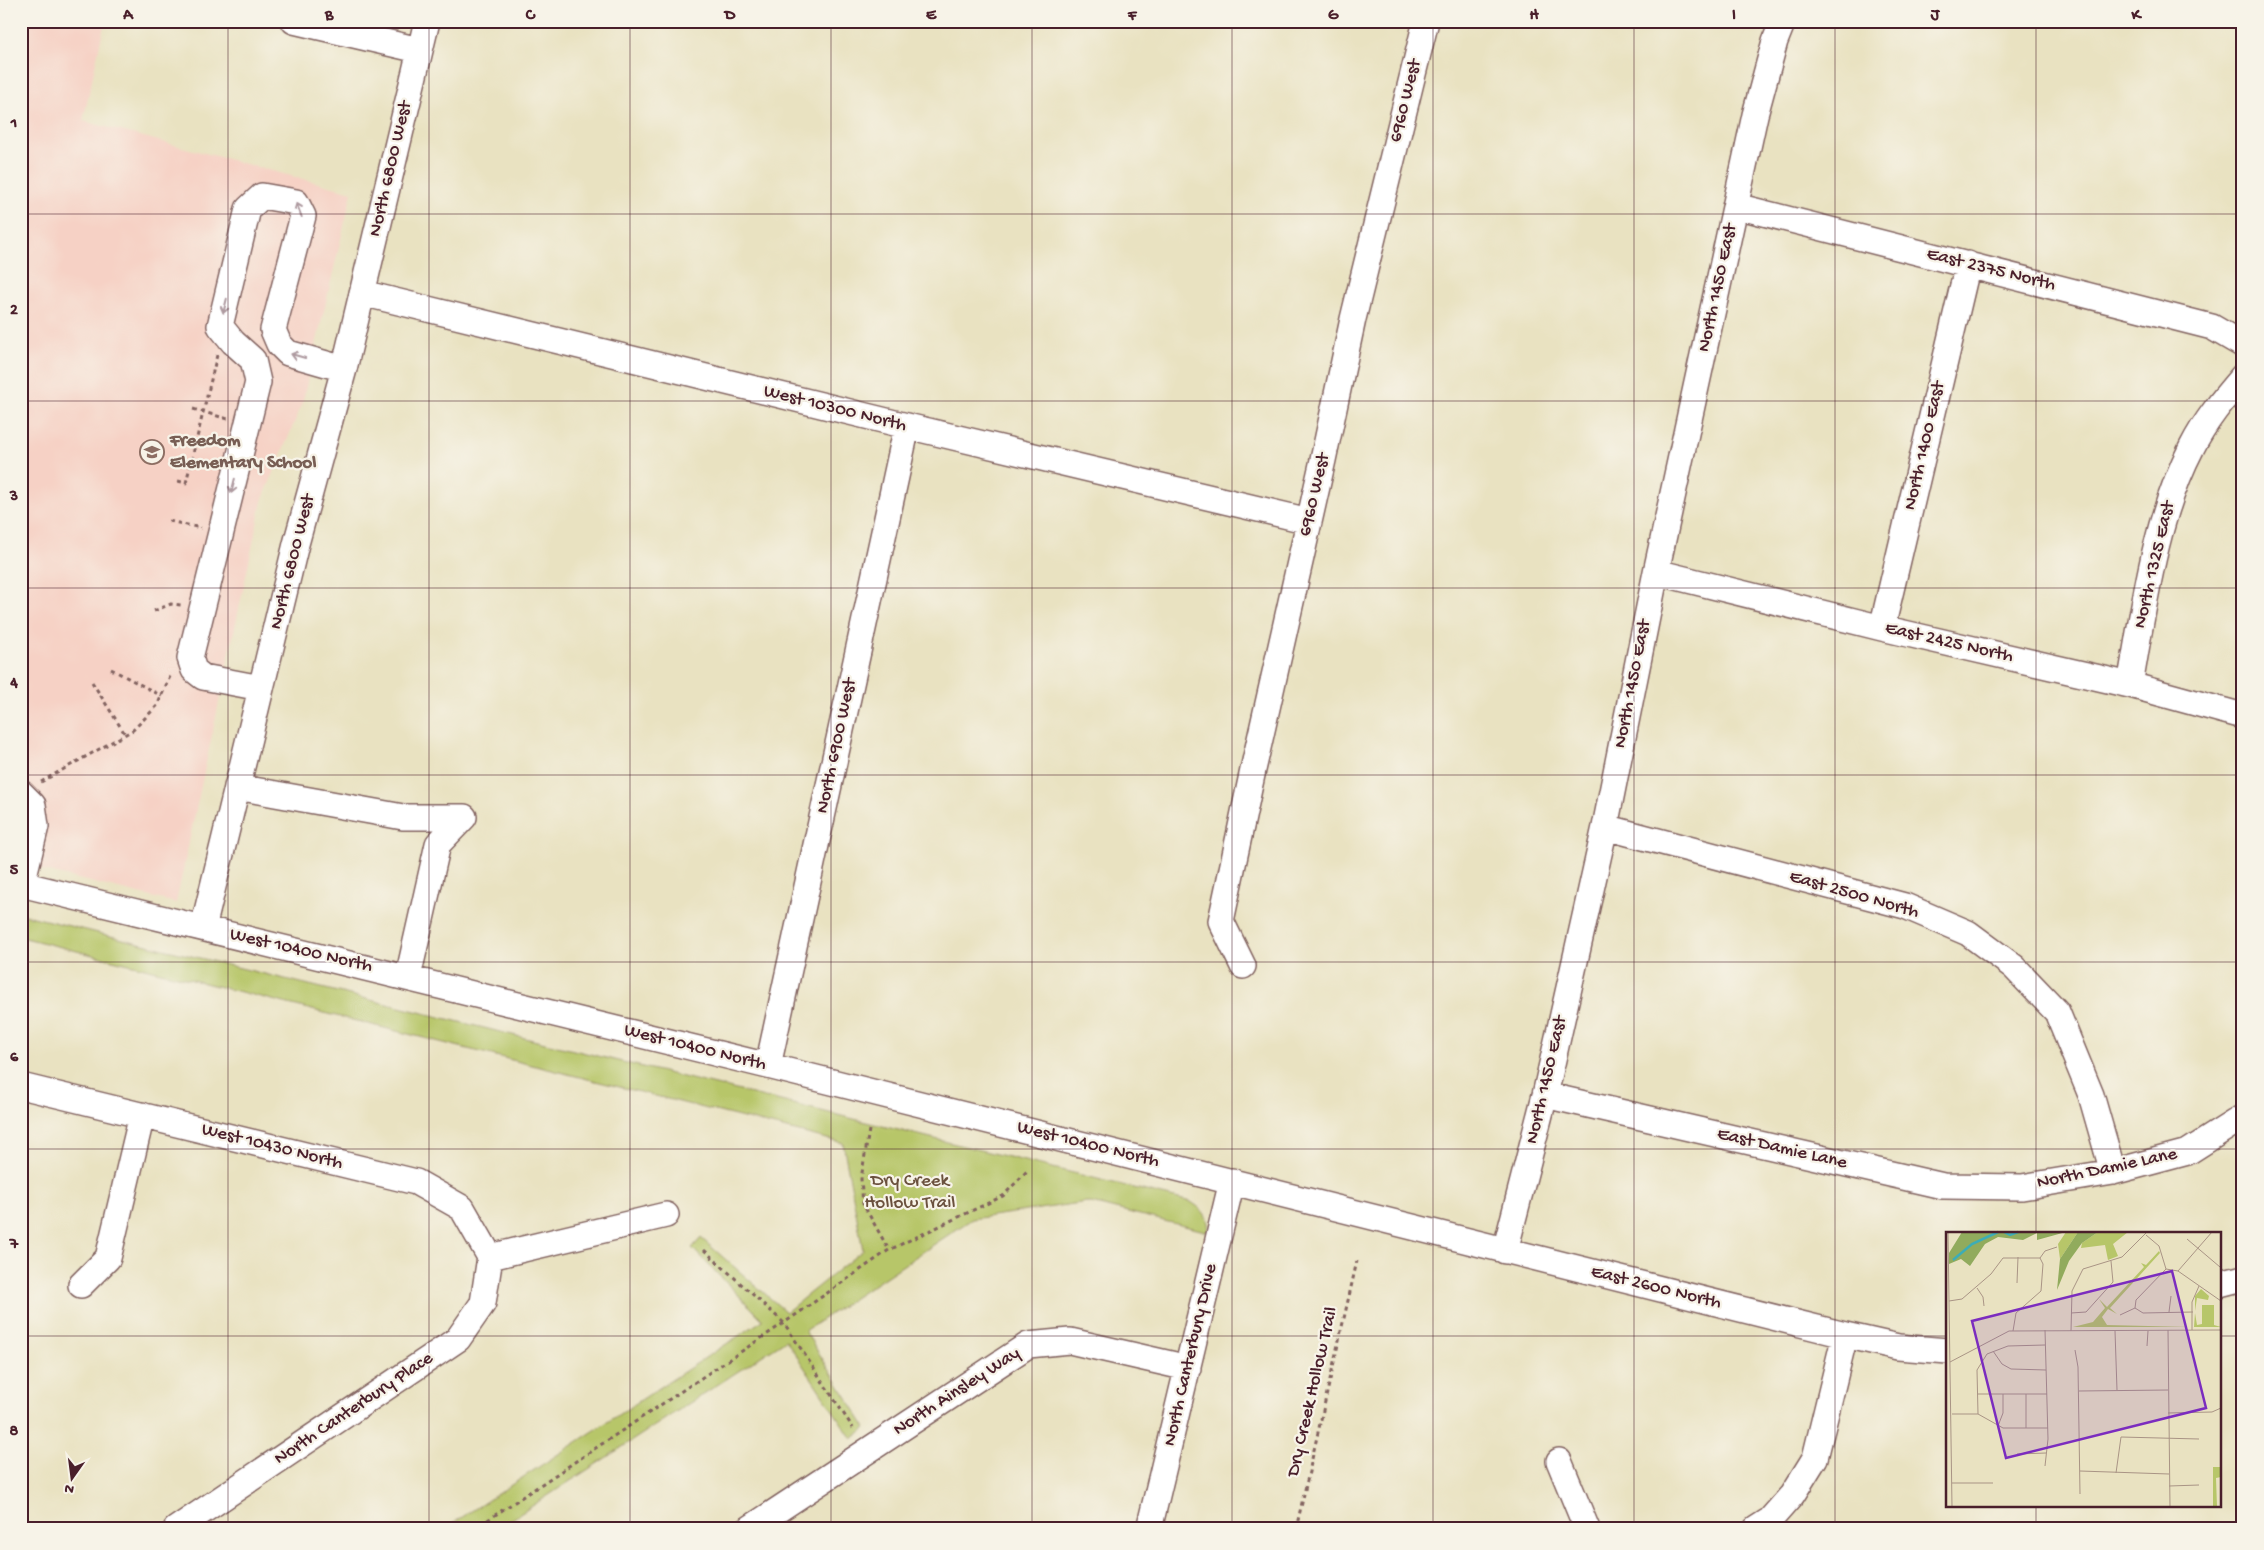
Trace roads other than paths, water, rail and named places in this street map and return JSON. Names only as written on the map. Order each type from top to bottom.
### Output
[{"type":"street","points":[[294,21],[419,50]]},
{"type":"street","name":"North 6800 West","points":[[203,928],[296,544],[344,369],[427,21]]},
{"type":"street","name":"6960 West","points":[[1243,966],[1221,921],[1366,266],[1426,21]]},
{"type":"street","name":"North 1450 East","points":[[1505,1251],[1545,1095],[1604,827],[1656,572],[1755,115],[1775,41],[1783,21]]},
{"type":"street","points":[[261,688],[203,676],[194,670],[190,658],[258,382],[253,360],[233,342],[220,326],[248,209],[262,196],[296,202],[303,216],[273,330],[279,344],[288,353],[344,369]]},
{"type":"street","name":"East 2375 North","points":[[1736,206],[2212,327],[2243,344]]},
{"type":"street","name":"North 1400 East","points":[[1882,628],[1968,264]]},
{"type":"street","name":"West 10300 North","points":[[362,293],[1309,522]]},
{"type":"street","name":"North 1325 East","points":[[2130,685],[2162,520],[2174,484],[2192,446],[2206,424],[2243,376]]},
{"type":"street","name":"North 6900 West","points":[[768,1066],[907,426]]},
{"type":"street","name":"East 2425 North","points":[[1656,572],[1882,628],[2130,685],[2243,716]]},
{"type":"street","points":[[237,787],[403,817],[464,816],[438,844],[408,977]]},
{"type":"street","points":[[21,884],[33,805],[31,788]]},
{"type":"street","name":"East 2500 North","points":[[1604,827],[1905,906],[1968,933],[2014,967],[2057,1012],[2091,1096],[2114,1172]]},
{"type":"street","name":"West 10400 North","points":[[21,884],[768,1066],[1232,1181],[1367,1217]]},
{"type":"street","name":"West 10430 North","points":[[21,1086],[416,1182],[462,1208],[490,1257]]},
{"type":"street","name":"East Damie Lane","points":[[1545,1095],[1943,1186],[2022,1187]]},
{"type":"street","points":[[81,1285],[108,1258],[142,1115]]},
{"type":"street","name":"North Damie Lane","points":[[2022,1187],[2114,1172],[2188,1152],[2243,1117]]},
{"type":"street","name":"North Canterbury Drive","points":[[1149,1529],[1232,1181]]},
{"type":"street","points":[[490,1257],[666,1215]]},
{"type":"street","name":"East 2600 North","points":[[1367,1217],[1846,1335],[1898,1347],[1946,1351]]},
{"type":"street","name":"North Canterbury Place","points":[[176,1529],[458,1340],[483,1303],[490,1257]]},
{"type":"street","points":[[2222,1283],[2243,1278]]},
{"type":"street","points":[[1756,1529],[1770,1520],[1792,1495],[1815,1458],[1846,1335]]},
{"type":"street","name":"North Ainsley Way","points":[[749,1529],[1028,1345],[1070,1341],[1188,1368]]},
{"type":"street","points":[[1559,1461],[1587,1529]]},
{"type":"place","name":"Freedom Elementary School","points":[[152,452]]},
{"type":"park label","name":"Dry Creek Hollow Trail","points":[[910,1192]]}]
